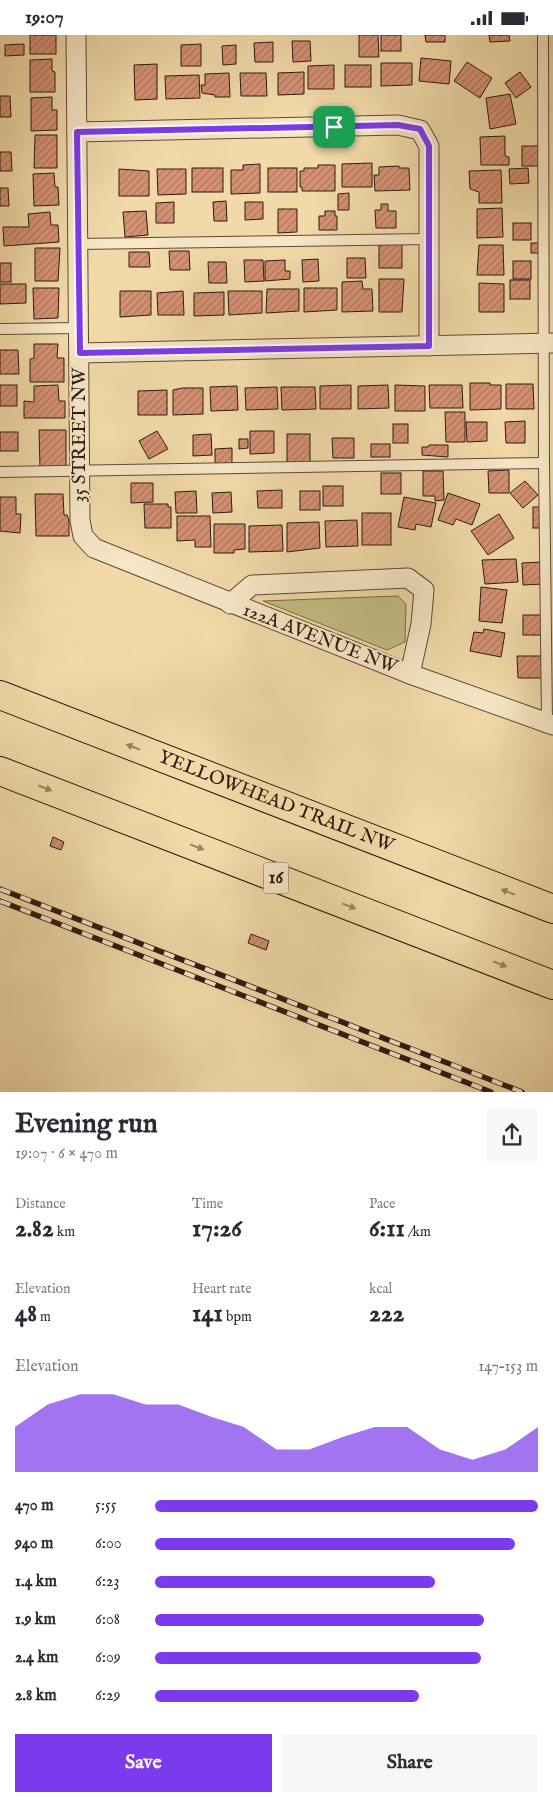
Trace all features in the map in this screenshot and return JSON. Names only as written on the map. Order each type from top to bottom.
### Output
[{"type":"highway","name":"YELLOWHEAD TRAIL NW","points":[[0,695],[553,909]]},
{"type":"highway","name":"16","points":[[0,771],[553,985]]},
{"type":"street","name":"35 STREET NW","points":[[76,35],[80,328],[80,520],[83,536]]},
{"type":"street","points":[[77,132],[398,125],[420,129],[429,146],[429,346]]},
{"type":"street","points":[[80,353],[548,343]]},
{"type":"street","name":"122A AVENUE NW","points":[[83,536],[94,548],[230,604],[410,674],[550,724]]},
{"type":"street","name":"122A AVENUE NW","points":[[230,604],[252,585],[408,578],[424,590],[422,624],[410,674]]},
{"type":"lane","points":[[543,35],[548,343],[544,463],[550,724]]},
{"type":"lane","points":[[78,244],[429,239]]},
{"type":"lane","points":[[0,329],[80,328]]},
{"type":"lane","points":[[0,472],[544,463]]},
{"type":"shaded area","points":[[398,596],[406,604],[405,642],[387,650],[263,601]]},
{"type":"building","points":[[30,35],[56,35],[56,54],[30,54]]},
{"type":"building","points":[[359,35],[378,35],[379,57],[359,57]]},
{"type":"building","points":[[381,35],[401,35],[401,51],[381,51]]},
{"type":"building","points":[[425,35],[445,35],[445,42],[426,42]]},
{"type":"building","points":[[489,35],[509,35],[510,41],[490,42]]},
{"type":"building","points":[[292,41],[310,41],[311,61],[293,62]]},
{"type":"building","points":[[273,42],[273,62],[255,62],[254,43]]},
{"type":"building","points":[[24,44],[24,55],[5,56],[5,45]]},
{"type":"building","points":[[201,44],[201,66],[181,66],[181,45]]},
{"type":"building","points":[[236,45],[236,64],[223,65],[222,46]]},
{"type":"building","points":[[421,58],[451,61],[449,84],[419,81]]},
{"type":"building","points":[[52,59],[52,71],[55,72],[55,92],[30,92],[30,60]]},
{"type":"building","points":[[467,62],[492,78],[480,98],[454,81]]},
{"type":"building","points":[[381,63],[412,63],[412,85],[381,86]]},
{"type":"building","points":[[157,64],[157,99],[135,100],[134,65]]},
{"type":"building","points":[[334,65],[334,89],[308,89],[308,66]]},
{"type":"building","points":[[345,65],[371,65],[371,87],[345,87]]},
{"type":"building","points":[[304,72],[304,94],[278,95],[278,73]]},
{"type":"building","points":[[520,72],[531,87],[516,98],[505,83]]},
{"type":"building","points":[[229,73],[230,97],[215,97],[215,95],[202,93],[201,85],[205,85],[205,74]]},
{"type":"building","points":[[240,73],[266,73],[267,96],[241,96]]},
{"type":"building","points":[[199,75],[200,98],[166,99],[165,76]]},
{"type":"building","points":[[510,94],[516,124],[490,129],[486,98]]},
{"type":"building","points":[[0,96],[10,96],[11,117],[0,117]]},
{"type":"building","points":[[52,97],[52,110],[57,110],[57,130],[31,131],[31,98]]},
{"type":"building","points":[[35,135],[57,135],[57,168],[34,168]]},
{"type":"building","points":[[505,136],[505,156],[509,157],[509,165],[481,165],[480,137]]},
{"type":"building","points":[[522,146],[540,146],[540,166],[522,166]]},
{"type":"building","points":[[0,152],[11,152],[12,171],[0,171]]},
{"type":"building","points":[[372,163],[372,187],[342,187],[342,164]]},
{"type":"building","points":[[260,164],[260,193],[231,194],[231,170],[243,170],[243,165]]},
{"type":"building","points":[[318,165],[335,165],[335,191],[302,191],[302,187],[300,187],[300,171],[304,171],[304,168],[318,168]]},
{"type":"building","points":[[399,166],[399,168],[409,168],[410,190],[375,191],[374,175],[379,175],[379,167]]},
{"type":"building","points":[[192,168],[223,168],[223,192],[192,192]]},
{"type":"building","points":[[268,168],[297,168],[297,192],[268,192]]},
{"type":"building","points":[[528,168],[529,183],[510,184],[509,169]]},
{"type":"building","points":[[119,169],[149,171],[149,196],[119,196]]},
{"type":"building","points":[[157,169],[186,169],[186,194],[158,195]]},
{"type":"building","points":[[501,170],[502,203],[479,203],[479,192],[470,189],[469,171]]},
{"type":"building","points":[[54,173],[55,187],[58,187],[59,205],[34,206],[33,174]]},
{"type":"building","points":[[0,188],[8,188],[9,206],[0,206]]},
{"type":"building","points":[[349,193],[349,210],[338,210],[338,194]]},
{"type":"building","points":[[226,201],[227,221],[214,221],[213,202]]},
{"type":"building","points":[[174,202],[174,223],[156,223],[156,203]]},
{"type":"building","points":[[245,202],[263,202],[263,219],[245,220]]},
{"type":"building","points":[[381,204],[388,204],[388,211],[396,211],[396,228],[376,228],[375,210],[381,210]]},
{"type":"building","points":[[502,208],[503,237],[477,238],[477,209]]},
{"type":"building","points":[[278,209],[297,209],[297,232],[278,233]]},
{"type":"building","points":[[146,211],[148,235],[125,237],[123,212]]},
{"type":"building","points":[[325,211],[335,211],[337,230],[319,230],[319,216],[325,216]]},
{"type":"building","points":[[50,212],[51,225],[58,225],[59,242],[4,246],[3,227],[29,227],[28,214]]},
{"type":"building","points":[[513,223],[531,223],[531,240],[513,240]]},
{"type":"building","points":[[531,243],[540,243],[540,253],[531,253]]},
{"type":"building","points":[[402,244],[402,268],[379,268],[379,245]]},
{"type":"building","points":[[479,245],[503,245],[504,275],[477,275]]},
{"type":"building","points":[[35,248],[60,248],[58,281],[35,281]]},
{"type":"building","points":[[169,251],[189,251],[190,270],[170,270]]},
{"type":"building","points":[[129,252],[149,252],[150,267],[129,267]]},
{"type":"building","points":[[347,258],[365,258],[366,278],[347,278]]},
{"type":"building","points":[[318,259],[319,281],[303,282],[302,260]]},
{"type":"building","points":[[244,260],[263,260],[264,281],[245,282]]},
{"type":"building","points":[[285,260],[285,271],[290,271],[290,279],[265,281],[265,261]]},
{"type":"building","points":[[513,261],[531,261],[531,279],[513,279]]},
{"type":"building","points":[[208,262],[226,262],[227,283],[209,283]]},
{"type":"building","points":[[0,263],[11,263],[11,282],[0,282]]},
{"type":"building","points":[[379,279],[404,279],[402,312],[379,312]]},
{"type":"building","points":[[510,280],[530,280],[530,299],[510,299]]},
{"type":"building","points":[[362,281],[363,289],[372,289],[373,311],[342,312],[342,282]]},
{"type":"building","points":[[479,283],[504,284],[504,312],[479,312]]},
{"type":"building","points":[[0,284],[26,284],[26,303],[0,304]]},
{"type":"building","points":[[33,288],[59,288],[58,318],[34,319]]},
{"type":"building","points":[[304,288],[337,288],[337,310],[304,312]]},
{"type":"building","points":[[267,289],[299,289],[299,311],[266,313]]},
{"type":"building","points":[[120,291],[151,291],[151,315],[120,317]]},
{"type":"building","points":[[183,291],[184,315],[158,315],[157,293]]},
{"type":"building","points":[[228,291],[262,291],[262,313],[229,315]]},
{"type":"building","points":[[224,292],[224,315],[194,316],[194,293]]},
{"type":"building","points":[[34,344],[58,344],[57,358],[64,358],[64,382],[30,382],[30,359],[34,358]]},
{"type":"building","points":[[0,350],[18,350],[19,374],[0,374]]},
{"type":"building","points":[[470,383],[501,385],[501,409],[470,410]]},
{"type":"building","points":[[506,384],[533,384],[534,409],[506,409]]},
{"type":"building","points":[[0,385],[17,385],[17,406],[0,406]]},
{"type":"building","points":[[58,385],[59,401],[65,401],[65,418],[24,418],[24,401],[34,402],[34,386]]},
{"type":"building","points":[[351,385],[351,409],[320,409],[320,386]]},
{"type":"building","points":[[388,385],[389,408],[358,409],[358,386]]},
{"type":"building","points":[[395,385],[425,386],[425,411],[395,411]]},
{"type":"building","points":[[429,385],[462,385],[463,408],[430,408]]},
{"type":"building","points":[[237,386],[238,410],[211,411],[210,387]]},
{"type":"building","points":[[277,387],[278,409],[246,410],[245,388]]},
{"type":"building","points":[[281,387],[315,387],[316,409],[282,410]]},
{"type":"building","points":[[203,388],[203,414],[173,415],[173,390]]},
{"type":"building","points":[[167,390],[167,415],[138,415],[138,391]]},
{"type":"building","points":[[445,412],[465,412],[465,442],[446,442]]},
{"type":"building","points":[[525,421],[525,443],[506,443],[505,422]]},
{"type":"building","points":[[466,422],[487,422],[487,441],[467,442]]},
{"type":"building","points":[[393,424],[408,424],[408,443],[393,443]]},
{"type":"building","points":[[39,430],[66,430],[66,467],[40,468]]},
{"type":"building","points":[[157,431],[168,449],[149,459],[139,441]]},
{"type":"building","points":[[250,431],[274,431],[274,453],[250,454]]},
{"type":"building","points":[[0,432],[18,432],[18,451],[0,451]]},
{"type":"building","points":[[211,434],[212,455],[193,456],[193,435]]},
{"type":"building","points":[[287,434],[310,434],[310,465],[287,465]]},
{"type":"building","points":[[332,438],[354,438],[354,458],[333,458]]},
{"type":"building","points":[[239,439],[248,439],[248,448],[239,449]]},
{"type":"building","points":[[371,444],[390,444],[390,457],[371,457]]},
{"type":"building","points":[[429,445],[448,445],[448,457],[422,455],[422,447],[428,447]]},
{"type":"building","points":[[232,448],[232,466],[215,466],[215,449]]},
{"type":"building","points":[[509,470],[509,493],[489,493],[488,471]]},
{"type":"building","points":[[423,471],[443,471],[444,500],[435,501],[435,496],[423,496]]},
{"type":"building","points":[[381,473],[401,473],[401,494],[381,494]]},
{"type":"building","points":[[525,481],[538,495],[523,508],[510,493]]},
{"type":"building","points":[[131,483],[153,483],[153,502],[131,503]]},
{"type":"building","points":[[323,486],[343,486],[343,506],[323,506]]},
{"type":"building","points":[[282,490],[282,508],[258,508],[257,491]]},
{"type":"building","points":[[196,491],[197,513],[176,513],[175,492]]},
{"type":"building","points":[[300,491],[320,491],[320,510],[300,510]]},
{"type":"building","points":[[231,492],[232,512],[213,513],[212,493]]},
{"type":"building","points":[[448,493],[480,504],[472,525],[456,519],[453,525],[438,520]]},
{"type":"building","points":[[35,494],[63,494],[64,515],[67,515],[69,520],[69,536],[36,536]]},
{"type":"building","points":[[0,497],[16,497],[16,514],[21,514],[20,533],[0,531]]},
{"type":"building","points":[[404,497],[436,503],[431,527],[416,524],[415,530],[398,527]]},
{"type":"building","points":[[144,504],[168,504],[168,507],[171,507],[171,528],[145,528]]},
{"type":"building","points":[[533,507],[541,507],[541,528],[533,528]]},
{"type":"building","points":[[362,513],[391,513],[391,545],[362,545]]},
{"type":"building","points":[[499,514],[514,538],[488,555],[471,531]]},
{"type":"building","points":[[177,516],[210,516],[211,547],[195,547],[195,540],[177,541]]},
{"type":"building","points":[[357,520],[358,546],[326,547],[325,521]]},
{"type":"building","points":[[319,522],[320,548],[287,552],[287,523]]},
{"type":"building","points":[[214,524],[245,524],[245,549],[234,550],[234,553],[214,553]]},
{"type":"building","points":[[282,525],[283,551],[249,552],[249,526]]},
{"type":"building","points":[[516,559],[518,582],[485,584],[482,560]]},
{"type":"building","points":[[542,562],[543,584],[523,585],[522,563]]},
{"type":"building","points":[[481,587],[507,590],[502,623],[479,621]]},
{"type":"building","points":[[523,615],[543,615],[543,635],[523,635]]},
{"type":"building","points":[[484,629],[505,633],[501,657],[470,651],[474,632],[483,633]]},
{"type":"building","points":[[517,656],[542,656],[543,678],[518,678]]},
{"type":"building","points":[[53,837],[64,842],[61,850],[50,846]]},
{"type":"building","points":[[251,934],[269,941],[266,950],[248,943]]},
{"type":"railway","points":[[0,889],[522,1092]]},
{"type":"railway","points":[[0,901],[491,1092]]},
{"type":"route","points":[[398,125],[420,129],[429,146],[429,346],[80,353],[77,132],[334,127],[398,125]]}]
